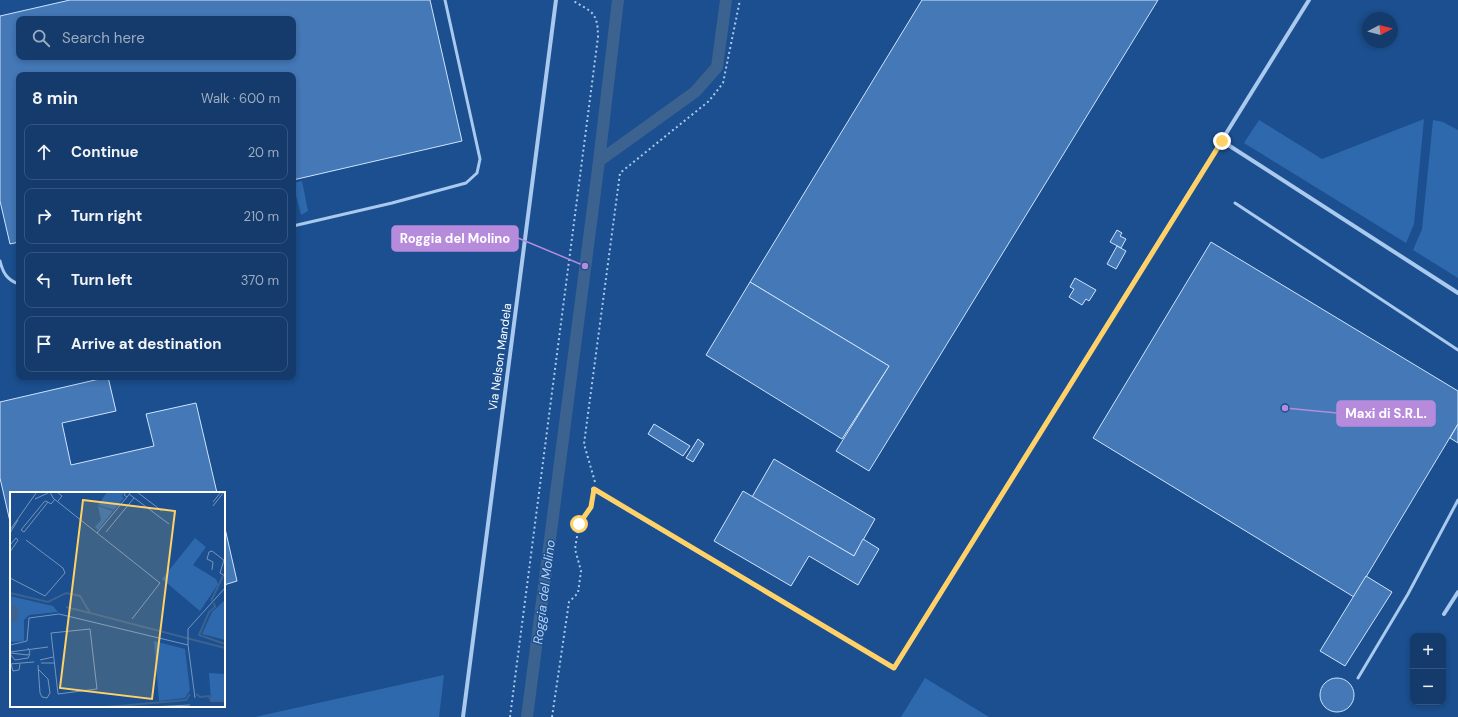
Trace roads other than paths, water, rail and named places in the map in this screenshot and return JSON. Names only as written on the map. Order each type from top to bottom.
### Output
[{"type":"street","name":"Via Nelson Mandela","points":[[463,717],[556,0]]},
{"type":"street","points":[[594,489],[894,668],[1309,0]]},
{"type":"street","points":[[1222,141],[1458,293]]},
{"type":"street","points":[[1444,614],[1458,592]]},
{"type":"lane","points":[[296,225],[392,203],[466,183],[477,173],[480,159],[446,0]]},
{"type":"lane","points":[[1235,204],[1458,350]]},
{"type":"lane","points":[[0,261],[2,272],[11,281],[16,283]]},
{"type":"lane","points":[[1358,678],[1408,594],[1458,500]]},
{"type":"waterway","points":[[599,161],[618,0]]},
{"type":"waterway","name":"Roggia del Molino","points":[[527,717],[599,161],[695,92],[717,67],[726,0]]},
{"type":"place","name":"Roggia del Molino","points":[[585,266]]},
{"type":"place","name":"Maxi di S.R.L.","points":[[1285,408]]}]
